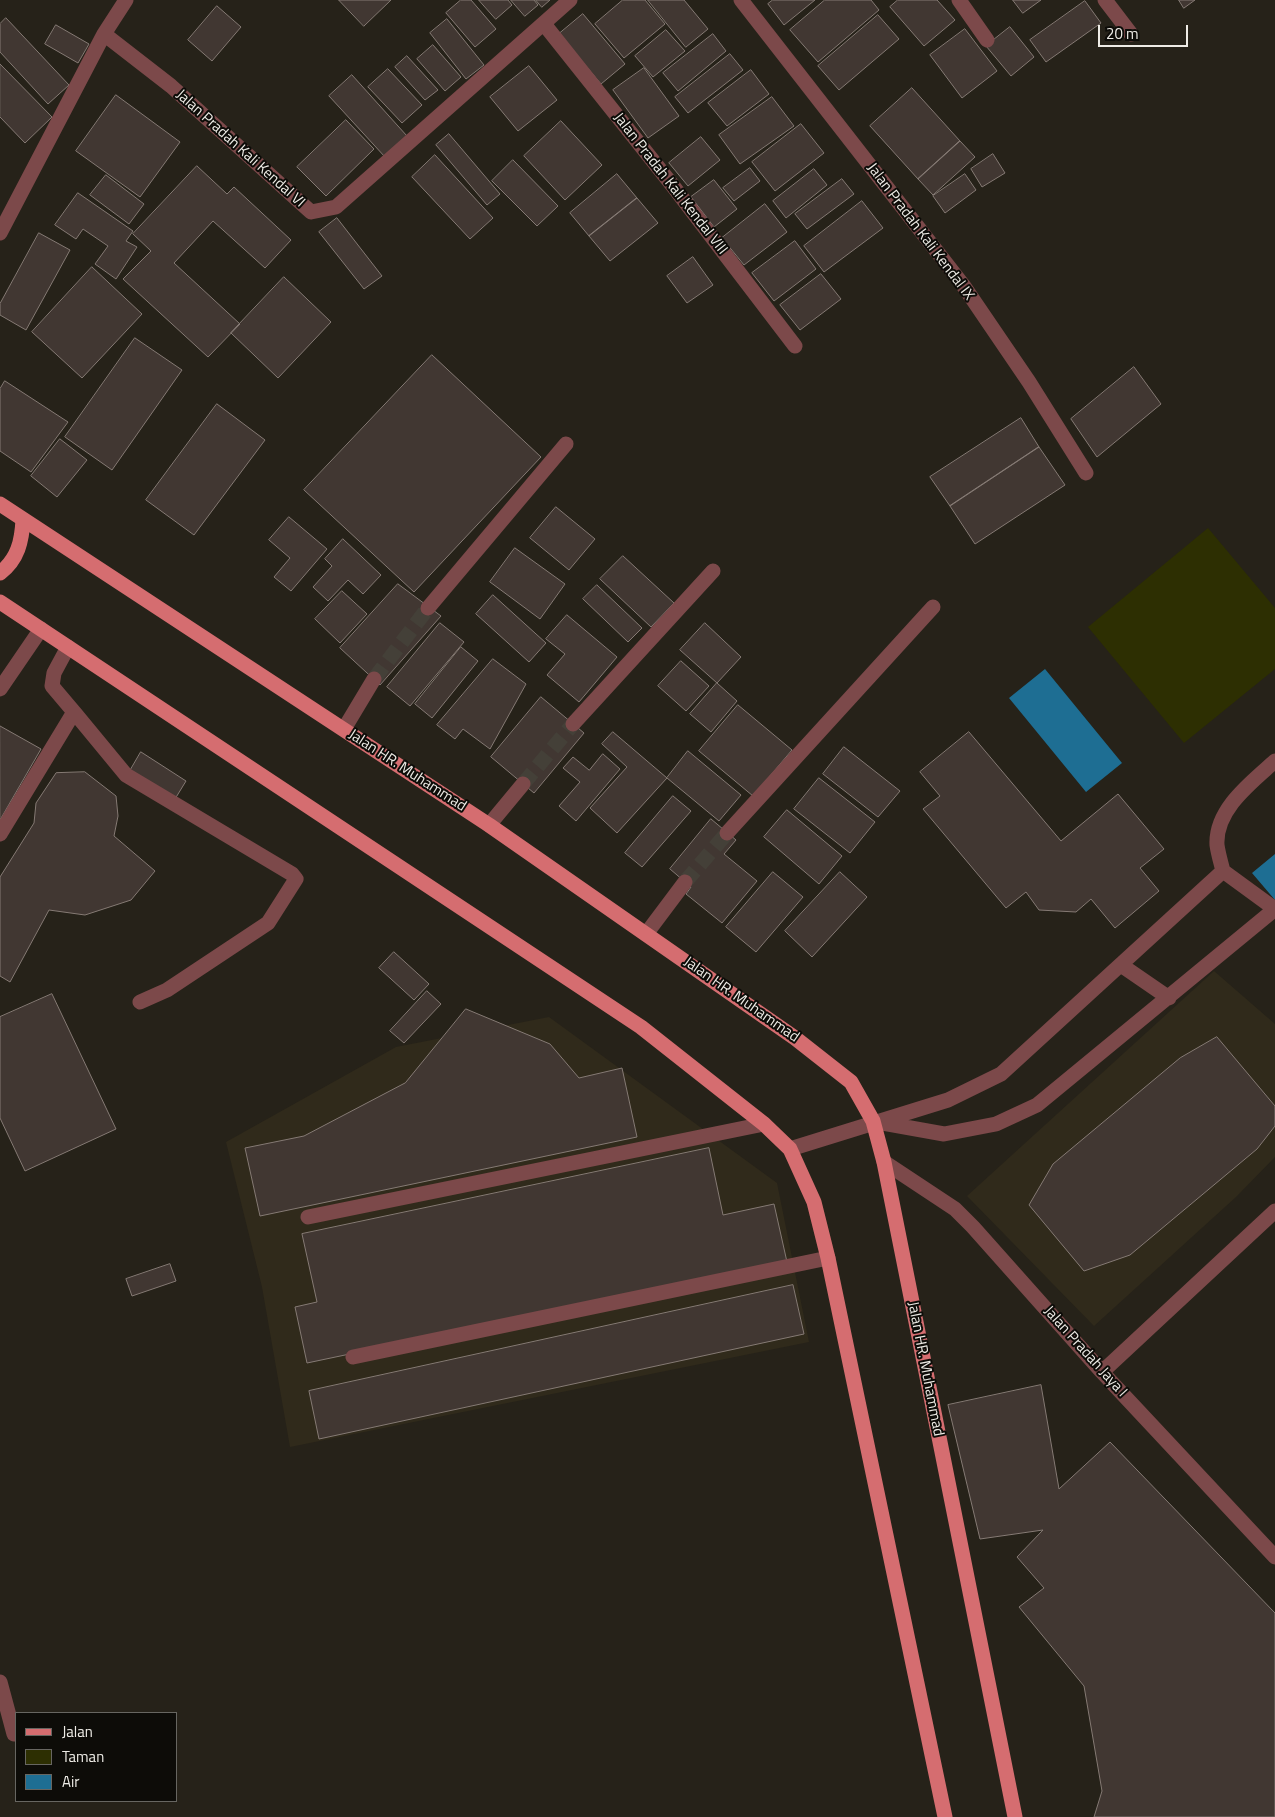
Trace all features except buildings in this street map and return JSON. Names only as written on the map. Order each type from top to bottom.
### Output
[{"type":"main road","name":"Jalan HR. Muhammad","points":[[0,504],[489,825],[795,1038],[851,1082],[873,1121],[884,1162],[1015,1817]]},
{"type":"main road","points":[[0,573],[16,554],[22,537],[22,519]]},
{"type":"main road","points":[[0,602],[641,1027],[764,1124],[790,1148],[814,1202],[828,1258],[945,1817]]},
{"type":"street","points":[[0,233],[104,34],[126,0]]},
{"type":"street","name":"Jalan Pradah Kali Kendal VI","points":[[104,34],[171,86],[311,212],[336,207],[570,0]]},
{"type":"street","name":"Jalan Pradah Kali Kendal IX","points":[[741,0],[963,285],[1029,382],[1086,473]]},
{"type":"street","points":[[959,0],[987,40]]},
{"type":"street","points":[[1106,0],[1131,34]]},
{"type":"street","name":"Jalan Pradah Kali Kendal VIII","points":[[544,24],[673,186],[795,346]]},
{"type":"street","points":[[428,608],[566,444]]},
{"type":"street","points":[[573,724],[713,571]]},
{"type":"street","points":[[728,833],[933,607]]},
{"type":"street","points":[[0,689],[40,629]]},
{"type":"street","points":[[68,647],[54,673],[52,686],[126,774],[292,874],[296,879],[268,923],[167,990],[140,1002]]},
{"type":"street","points":[[344,729],[374,679]]},
{"type":"street","points":[[0,834],[74,712]]},
{"type":"street","points":[[873,1121],[944,1134],[996,1124],[1038,1105],[1275,909],[1223,872],[1217,844],[1224,814],[1244,790],[1275,761]]},
{"type":"street","points":[[489,825],[523,784]]},
{"type":"street","points":[[790,1148],[873,1121],[948,1100],[1001,1074],[1223,872]]},
{"type":"street","points":[[646,934],[684,882]]},
{"type":"street","points":[[1121,965],[1169,998]]},
{"type":"street","points":[[308,1217],[764,1124]]},
{"type":"street","name":"Jalan Pradah Jaya I","points":[[884,1162],[955,1209],[1102,1372],[1275,1557]]},
{"type":"street","points":[[1102,1372],[1275,1211]]},
{"type":"street","points":[[353,1357],[828,1258]]},
{"type":"street","points":[[0,1682],[14,1734]]},
{"type":"shaded area","points":[[1214,971],[1275,1024],[1275,1157],[1236,1197],[1094,1326],[967,1196]]},
{"type":"shaded area","points":[[549,1017],[777,1183],[809,1342],[290,1447],[262,1287],[226,1142],[396,1047]]},
{"type":"green space","points":[[1208,528],[1275,608],[1275,669],[1184,743],[1088,627]]},
{"type":"water","points":[[1045,669],[1122,763],[1086,792],[1009,698]]},
{"type":"water","points":[[1275,854],[1275,900],[1252,873]]},
{"type":"tunnel","points":[[374,679],[428,608]]},
{"type":"tunnel","points":[[523,784],[573,724]]},
{"type":"tunnel","points":[[685,882],[727,833]]}]
